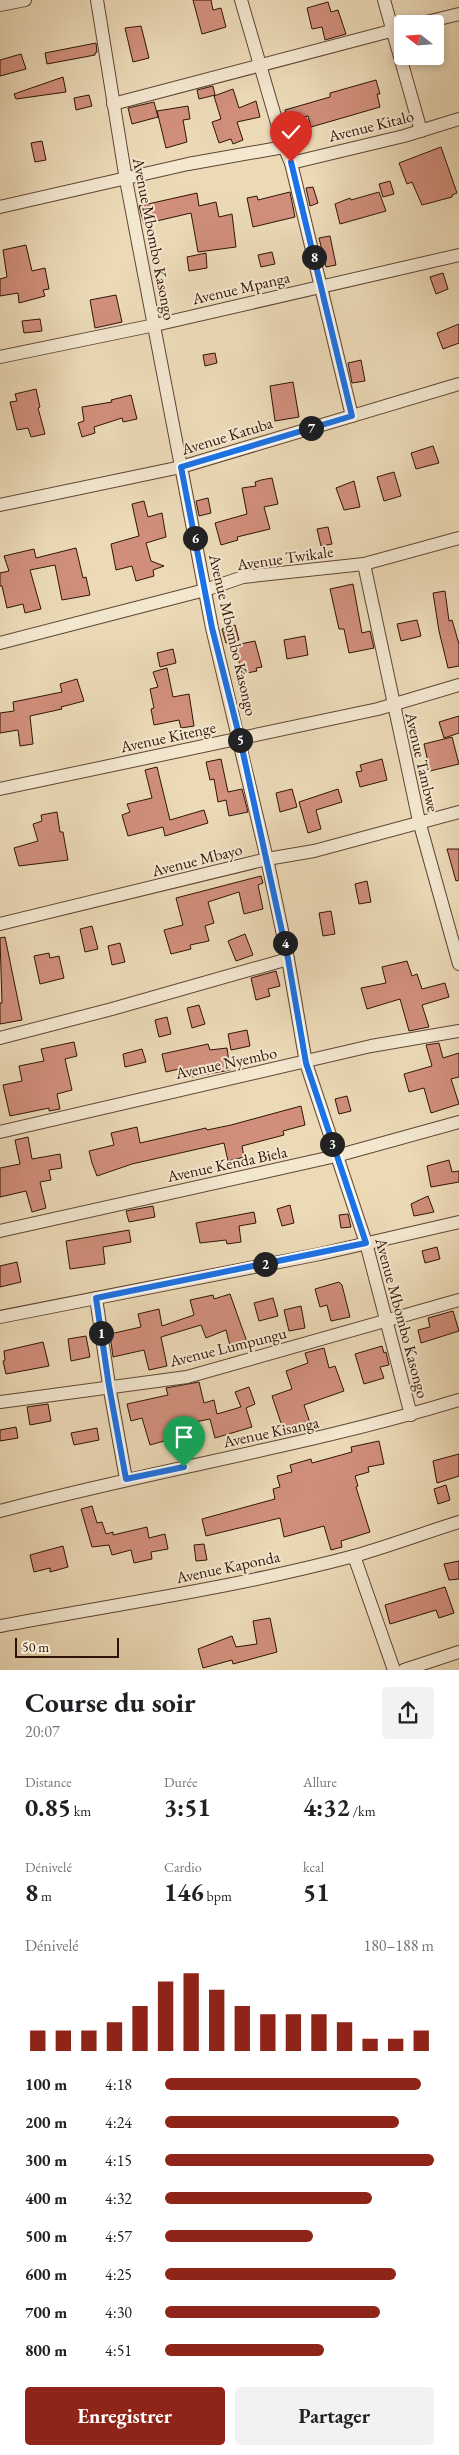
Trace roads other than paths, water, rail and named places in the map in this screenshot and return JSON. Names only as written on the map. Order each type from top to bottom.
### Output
[{"type":"street","points":[[0,5],[24,0]]},
{"type":"street","name":"Avenue Mbombo Kasongo","points":[[97,0],[126,180],[212,628],[240,739],[267,859],[288,959],[306,1063],[366,1243],[411,1415]]},
{"type":"street","points":[[241,0],[284,147],[291,162],[352,416]]},
{"type":"street","points":[[384,0],[394,22]]},
{"type":"street","points":[[444,18],[459,14]]},
{"type":"street","points":[[113,104],[394,30]]},
{"type":"street","points":[[405,65],[421,131]]},
{"type":"street","name":"Avenue Kitalo","points":[[291,162],[421,131],[459,119]]},
{"type":"street","points":[[0,208],[188,164],[284,147]]},
{"type":"street","name":"Avenue Mpanga","points":[[0,357],[155,325],[322,286],[419,266],[459,255]]},
{"type":"street","name":"Avenue Katuba","points":[[1,501],[181,467],[459,384]]},
{"type":"street","name":"Avenue Twikale","points":[[0,643],[205,590],[243,577],[265,573],[364,564],[459,538]]},
{"type":"street","name":"Avenue Tambwe","points":[[364,564],[392,704],[419,821],[454,928],[459,964]]},
{"type":"street","name":"Avenue Kitenge","points":[[0,789],[240,739],[392,704],[459,685]]},
{"type":"street","name":"Avenue Mbayo","points":[[0,924],[267,859],[314,851],[419,821],[459,812]]},
{"type":"street","points":[[0,1038],[112,1009],[288,959]]},
{"type":"street","name":"Avenue Nyembo","points":[[0,1132],[104,1106],[306,1063],[371,1046],[459,1031]]},
{"type":"street","name":"Avenue Kenda Biela","points":[[0,1231],[336,1156],[459,1122]]},
{"type":"street","points":[[0,1317],[366,1243],[459,1222]]},
{"type":"street","points":[[96,1298],[109,1386],[126,1479]]},
{"type":"street","name":"Avenue Lumpungu","points":[[0,1402],[187,1377],[459,1300]]},
{"type":"street","name":"Avenue Kisanga","points":[[0,1510],[126,1479],[292,1445],[411,1415],[459,1400]]},
{"type":"street","name":"Avenue Kaponda","points":[[0,1626],[211,1588],[354,1556],[459,1522]]},
{"type":"street","points":[[354,1556],[394,1670]]},
{"type":"street","points":[[404,1670],[459,1652]]}]
